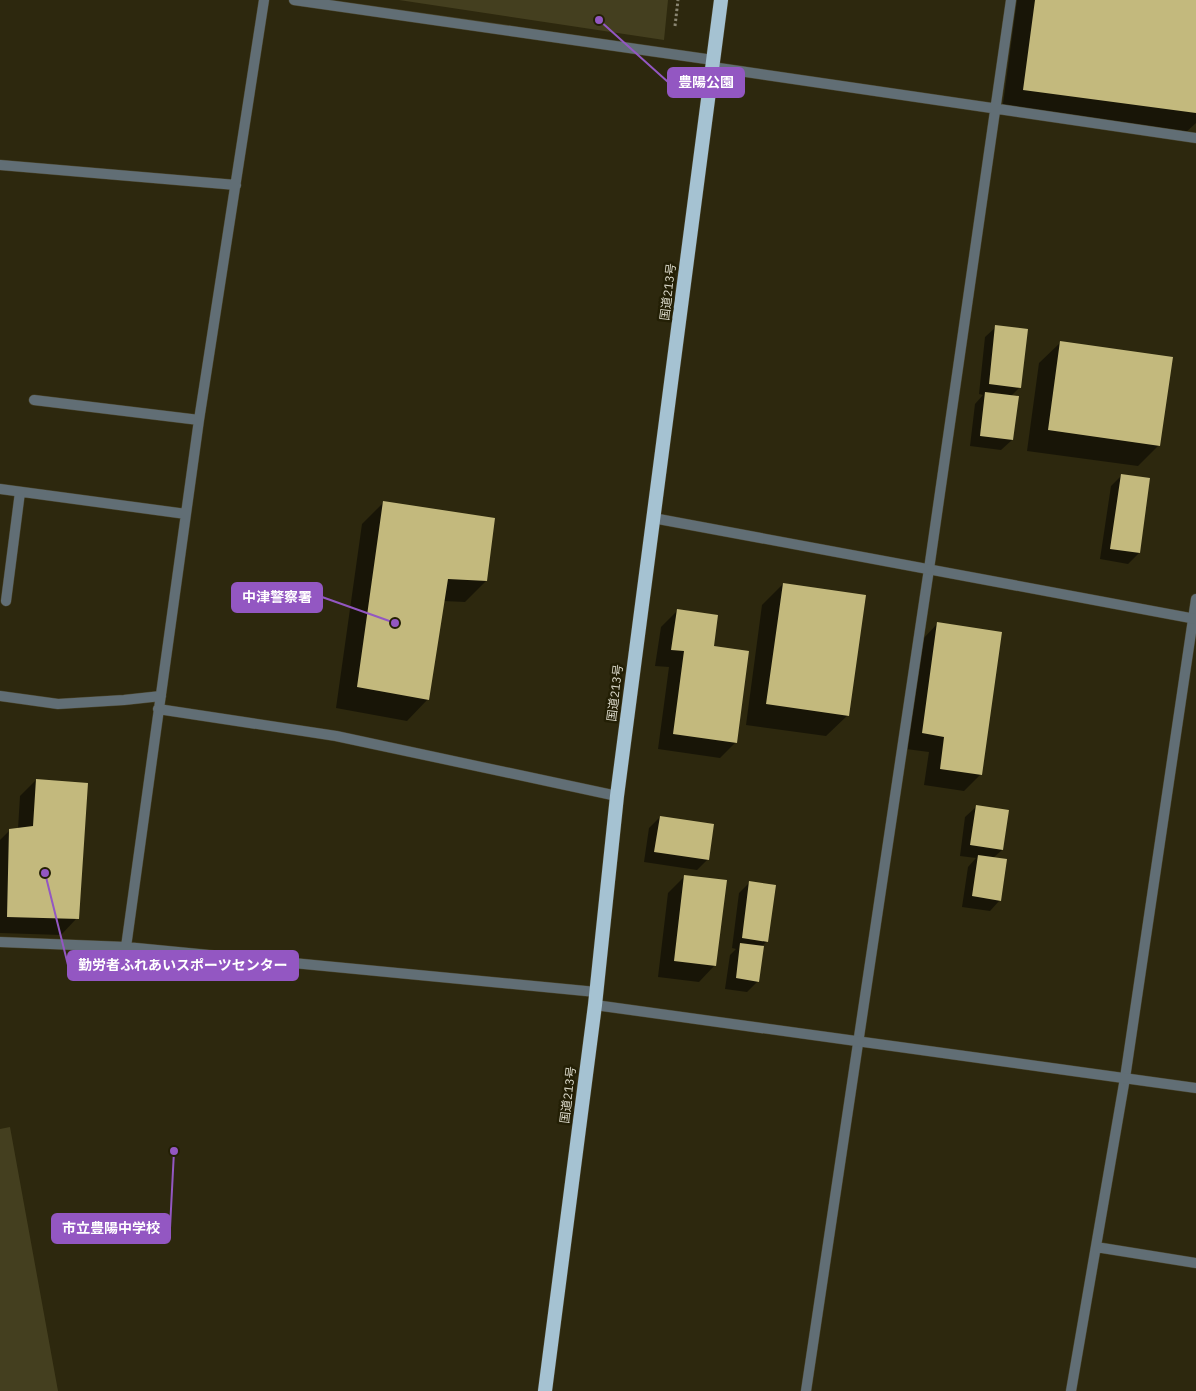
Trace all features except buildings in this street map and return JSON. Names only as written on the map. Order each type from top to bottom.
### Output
[{"type":"highway","name":"国道213号","points":[[546,1391],[595,999],[617,796],[721,0]]},
{"type":"street","points":[[126,947],[198,420],[264,0]]},
{"type":"street","points":[[294,0],[995,109],[1196,138]]},
{"type":"street","points":[[806,1391],[1012,0]]},
{"type":"street","points":[[0,165],[236,185]]},
{"type":"street","points":[[34,400],[198,420]]},
{"type":"street","points":[[0,489],[186,514]]},
{"type":"street","points":[[6,601],[20,492]]},
{"type":"street","points":[[653,518],[1194,618]]},
{"type":"street","points":[[1071,1391],[1125,1078],[1196,599]]},
{"type":"street","points":[[0,696],[58,704],[161,696]]},
{"type":"street","points":[[158,710],[336,736],[617,796]]},
{"type":"street","points":[[0,942],[126,947],[595,999],[857,1041],[1196,1088]]},
{"type":"street","points":[[1096,1247],[1196,1263]]},
{"type":"path","points":[[675,26],[678,0]]},
{"type":"shaded area","points":[[399,0],[668,0],[664,40]]},
{"type":"shaded area","points":[[10,1127],[58,1391],[0,1391],[0,1129]]},
{"type":"place","name":"豊陽公園","points":[[599,20]]},
{"type":"place","name":"中津警察署","points":[[395,623]]},
{"type":"place","name":"勤労者ふれあいスポーツセンター","points":[[45,873]]},
{"type":"place","name":"市立豊陽中学校","points":[[174,1151]]}]
